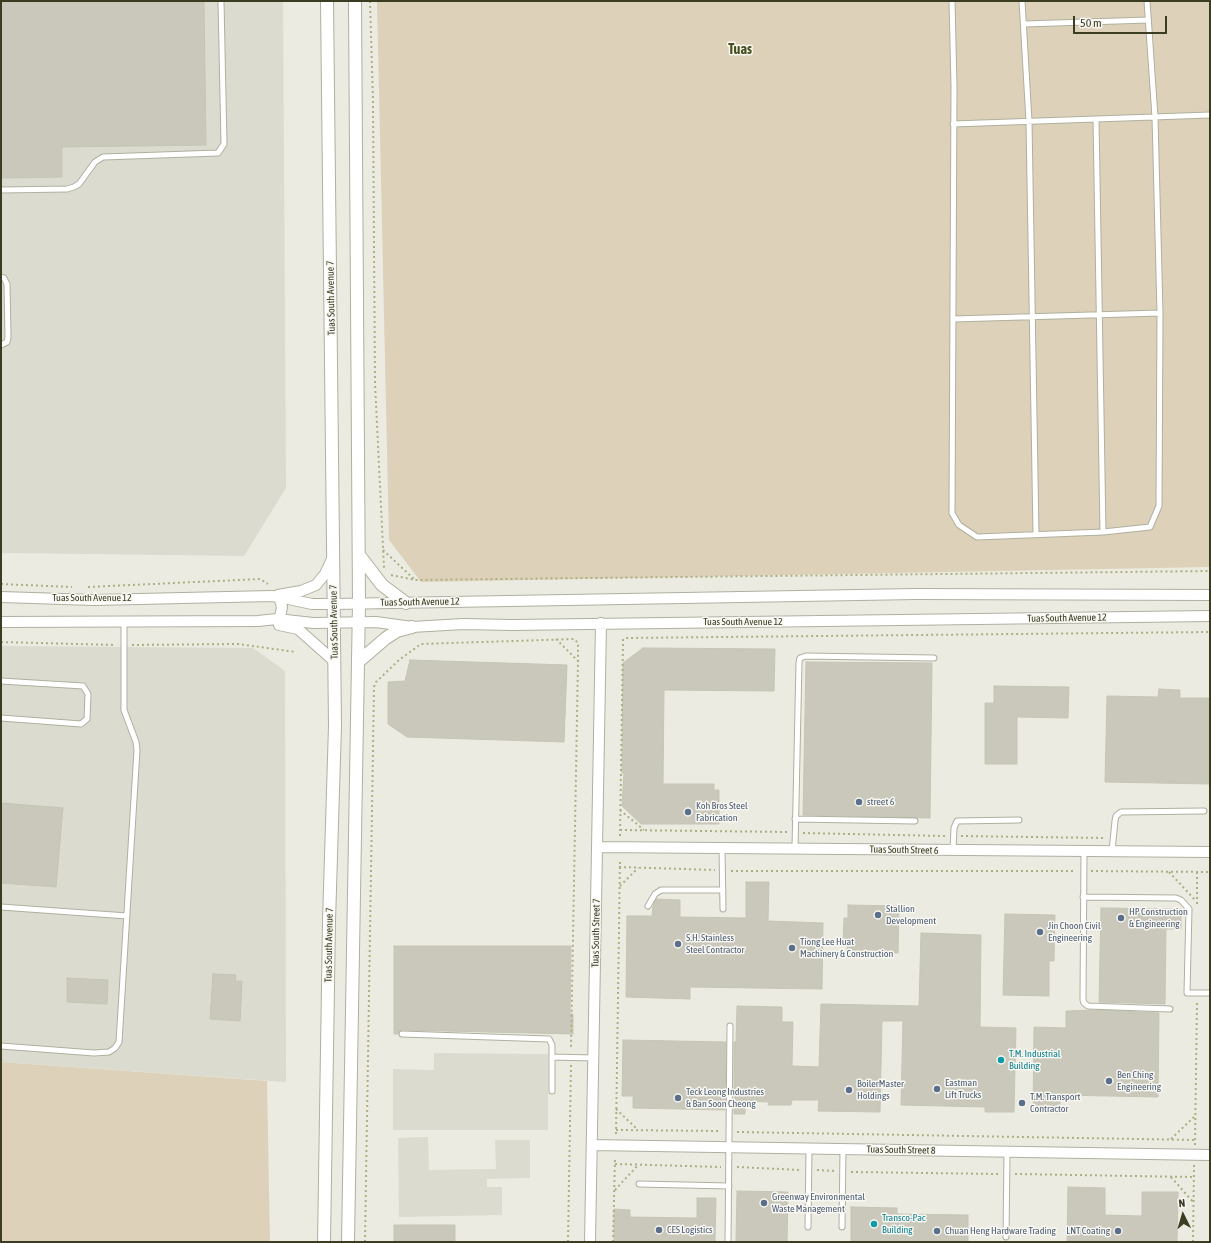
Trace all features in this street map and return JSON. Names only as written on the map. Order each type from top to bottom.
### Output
[{"type":"street","name":"Tuas South Avenue 7","points":[[324,1242],[329,929],[335,726],[327,1]]},
{"type":"street","points":[[348,1242],[359,622],[355,1]]},
{"type":"street","points":[[359,555],[382,584],[406,603]]},
{"type":"street","points":[[277,619],[280,616],[282,607],[273,593],[301,591],[316,585],[325,574],[333,557]]},
{"type":"street","name":"Tuas South Avenue 12","points":[[1,597],[94,600],[273,593],[312,604],[334,604],[916,594],[1210,595]]},
{"type":"street","name":"Tuas South Avenue 12","points":[[1,622],[258,621],[277,619],[313,623],[359,622],[412,627],[463,624],[512,625],[1210,616]]},
{"type":"street","points":[[258,621],[298,629],[334,661]]},
{"type":"street","name":"Tuas South Street 7","points":[[590,1242],[601,623]]},
{"type":"street","points":[[358,662],[386,638],[397,631],[412,627]]},
{"type":"street","name":"Tuas South Street 6","points":[[597,847],[1210,852]]},
{"type":"street","name":"Tuas South Street 8","points":[[592,1145],[1210,1155]]},
{"type":"lane","points":[[1,190],[67,189],[74,187],[79,184],[95,162],[103,157],[218,153],[224,144],[221,1]]},
{"type":"lane","points":[[952,1],[952,513],[959,525],[977,537],[1103,532],[1150,527],[1158,506],[1160,313],[1155,117],[1147,1]]},
{"type":"lane","points":[[1022,1],[1029,121],[1036,535]]},
{"type":"lane","points":[[1024,24],[1148,20]]},
{"type":"lane","points":[[953,124],[1210,115]]},
{"type":"lane","points":[[1096,119],[1103,532]]},
{"type":"lane","points":[[1,277],[4,278],[7,284],[8,337],[7,342],[1,345]]},
{"type":"lane","points":[[953,319],[1160,313]]},
{"type":"lane","points":[[1,1046],[94,1053],[109,1052],[115,1048],[120,1036],[137,750],[136,742],[124,710],[124,621]]},
{"type":"lane","points":[[794,848],[798,662],[800,658],[806,656],[934,658]]},
{"type":"lane","points":[[1,681],[83,686],[87,690],[88,694],[87,719],[81,724],[1,718]]},
{"type":"lane","points":[[1112,851],[1116,816],[1121,812],[1204,811]]},
{"type":"lane","points":[[795,820],[915,821]]},
{"type":"lane","points":[[953,850],[954,824],[957,821],[1019,820]]},
{"type":"lane","points":[[722,848],[723,909]]},
{"type":"lane","points":[[1084,851],[1084,1003],[1088,1006],[1170,1009]]},
{"type":"lane","points":[[648,906],[655,894],[661,890],[723,890]]},
{"type":"lane","points":[[1083,897],[1176,898],[1186,904],[1189,909],[1188,993],[1210,993]]},
{"type":"lane","points":[[1,907],[127,916]]},
{"type":"lane","points":[[728,1242],[730,1167],[728,1132],[730,1026]]},
{"type":"lane","points":[[402,1034],[544,1038],[551,1042],[552,1091]]},
{"type":"lane","points":[[552,1057],[593,1058]]},
{"type":"lane","points":[[808,1227],[809,1148]]},
{"type":"lane","points":[[842,1227],[843,1149]]},
{"type":"lane","points":[[1006,1236],[1008,1174],[1007,1152]]},
{"type":"lane","points":[[639,1184],[729,1186]]},
{"type":"path","points":[[370,1],[373,101],[375,376],[384,568],[392,576],[416,580],[1210,571]]},
{"type":"path","points":[[383,550],[416,580]]},
{"type":"path","points":[[87,588],[260,579],[273,593]]},
{"type":"path","points":[[1,584],[79,587]]},
{"type":"path","points":[[613,1242],[616,1146],[623,640],[625,638],[1210,632]]},
{"type":"path","points":[[556,639],[578,661]]},
{"type":"path","points":[[365,1242],[374,687],[376,682],[399,660],[422,644],[574,639],[578,643],[578,661],[568,1242]]},
{"type":"path","points":[[1,642],[123,646],[238,644],[296,652]]},
{"type":"path","points":[[620,810],[644,831]]},
{"type":"path","points":[[620,830],[1113,838]]},
{"type":"path","points":[[619,866],[722,871],[1210,872]]},
{"type":"path","points":[[619,887],[638,867]]},
{"type":"path","points":[[1168,872],[1197,902]]},
{"type":"path","points":[[1197,872],[1197,910]]},
{"type":"path","points":[[1193,1242],[1197,993]]},
{"type":"path","points":[[616,1109],[637,1130]]},
{"type":"path","points":[[1171,1139],[1195,1116]]},
{"type":"path","points":[[616,1130],[1195,1140]]},
{"type":"path","points":[[615,1164],[843,1172],[1194,1177]]},
{"type":"path","points":[[614,1191],[638,1165]]},
{"type":"path","points":[[1171,1177],[1194,1203]]},
{"type":"shaded area","points":[[1,1],[283,1],[286,488],[244,556],[1,553]]},
{"type":"shaded area","points":[[377,1],[1210,1],[1210,567],[421,582],[389,540]]},
{"type":"shaded area","points":[[1,646],[253,648],[285,671],[286,1082],[1,1062]]},
{"type":"shaded area","points":[[434,1053],[548,1054],[548,1130],[393,1130],[393,1069],[434,1070]]},
{"type":"shaded area","points":[[1,1062],[267,1081],[270,1242],[1,1242]]},
{"type":"shaded area","points":[[428,1137],[429,1170],[496,1169],[495,1140],[530,1140],[530,1178],[487,1179],[487,1187],[502,1187],[502,1215],[399,1217],[398,1138]]},
{"type":"building","points":[[1,1],[204,2],[206,145],[62,147],[62,177],[1,178]]},
{"type":"building","points":[[643,648],[775,649],[774,691],[664,690],[663,784],[714,784],[714,790],[719,790],[719,824],[641,824],[622,806],[624,773],[622,773],[623,663]]},
{"type":"building","points":[[410,660],[567,665],[564,742],[407,737],[388,724],[388,682],[405,681]]},
{"type":"building","points":[[806,662],[932,663],[930,818],[803,815]]},
{"type":"building","points":[[994,686],[1069,687],[1068,718],[1017,717],[1017,764],[985,764],[985,703],[994,703]]},
{"type":"building","points":[[1159,689],[1180,690],[1180,698],[1210,698],[1210,784],[1105,782],[1107,696],[1158,697]]},
{"type":"building","points":[[1,803],[63,808],[56,887],[1,883]]},
{"type":"building","points":[[746,882],[769,882],[768,921],[823,923],[822,989],[690,987],[690,999],[626,997],[627,916],[652,916],[653,906],[656,899],[680,900],[680,917],[746,918]]},
{"type":"building","points":[[848,905],[899,906],[898,953],[847,952],[847,943],[843,943],[844,918],[848,918]]},
{"type":"building","points":[[1101,908],[1181,909],[1181,929],[1166,929],[1165,1004],[1099,1002]]},
{"type":"building","points":[[1005,914],[1055,915],[1054,961],[1049,961],[1049,996],[1003,995]]},
{"type":"building","points":[[921,933],[981,935],[980,1027],[1016,1028],[1014,1112],[985,1112],[985,1107],[901,1105],[903,1021],[882,1021],[880,1112],[818,1111],[819,1100],[792,1100],[791,1105],[768,1105],[769,1102],[745,1101],[745,1114],[734,1114],[734,1042],[736,1042],[737,1006],[782,1007],[782,1022],[793,1022],[792,1066],[819,1067],[821,1004],[919,1006]]},
{"type":"building","points":[[394,946],[571,946],[570,1014],[573,1014],[573,1034],[402,1030],[398,1034],[394,1034]]},
{"type":"building","points":[[213,974],[236,975],[235,981],[242,981],[240,1021],[210,1019]]},
{"type":"building","points":[[67,978],[108,980],[107,1004],[67,1002]]},
{"type":"building","points":[[1099,1010],[1159,1013],[1158,1097],[1060,1095],[1060,1113],[1033,1112],[1034,1027],[1066,1028],[1066,1011]]},
{"type":"building","points":[[623,1040],[726,1042],[725,1110],[633,1108],[633,1096],[622,1096]]},
{"type":"building","points":[[1068,1187],[1105,1188],[1105,1215],[1142,1216],[1142,1192],[1178,1192],[1177,1242],[1067,1242]]},
{"type":"building","points":[[737,1191],[788,1192],[787,1242],[736,1242]]},
{"type":"building","points":[[697,1198],[716,1198],[715,1242],[614,1242],[614,1209],[630,1210],[630,1217],[697,1218]]},
{"type":"building","points":[[851,1207],[897,1208],[897,1214],[968,1215],[968,1242],[851,1242]]},
{"type":"building","points":[[394,1225],[455,1225],[455,1242],[394,1242]]},
{"type":"place","name":"street 6","points":[[859,802]]},
{"type":"place","name":"Koh Bros Steel Fabrication","points":[[688,812]]},
{"type":"place","name":"Stallion Development","points":[[878,915]]},
{"type":"place","name":"HP Construction & Engineering","points":[[1121,918]]},
{"type":"place","name":"Jin Choon Civil Engineering","points":[[1040,932]]},
{"type":"place","name":"S.H. Stainless Steel Contractor","points":[[678,944]]},
{"type":"place","name":"Tiong Lee Huat Machinery & Construction","points":[[792,948]]},
{"type":"place","name":"T.M. Industrial Building","points":[[1001,1060]]},
{"type":"place","name":"Ben Ching Engineering","points":[[1109,1081]]},
{"type":"place","name":"Eastman Lift Trucks","points":[[937,1089]]},
{"type":"place","name":"BoilerMaster Holdings","points":[[849,1090]]},
{"type":"place","name":"Teck Leong Industries & Ban Soon Cheong","points":[[678,1098]]},
{"type":"place","name":"T.M. Transport Contractor","points":[[1022,1103]]},
{"type":"place","name":"Greenway Environmental Waste Management","points":[[764,1203]]},
{"type":"place","name":"Transco-Pac Building","points":[[874,1224]]},
{"type":"place","name":"CES Logistics","points":[[659,1230]]},
{"type":"place","name":"Chuan Heng Hardware Trading","points":[[937,1231]]},
{"type":"place","name":"LNT Coating","points":[[1118,1231]]},
{"type":"district","name":"Tuas","points":[[740,50]]}]
